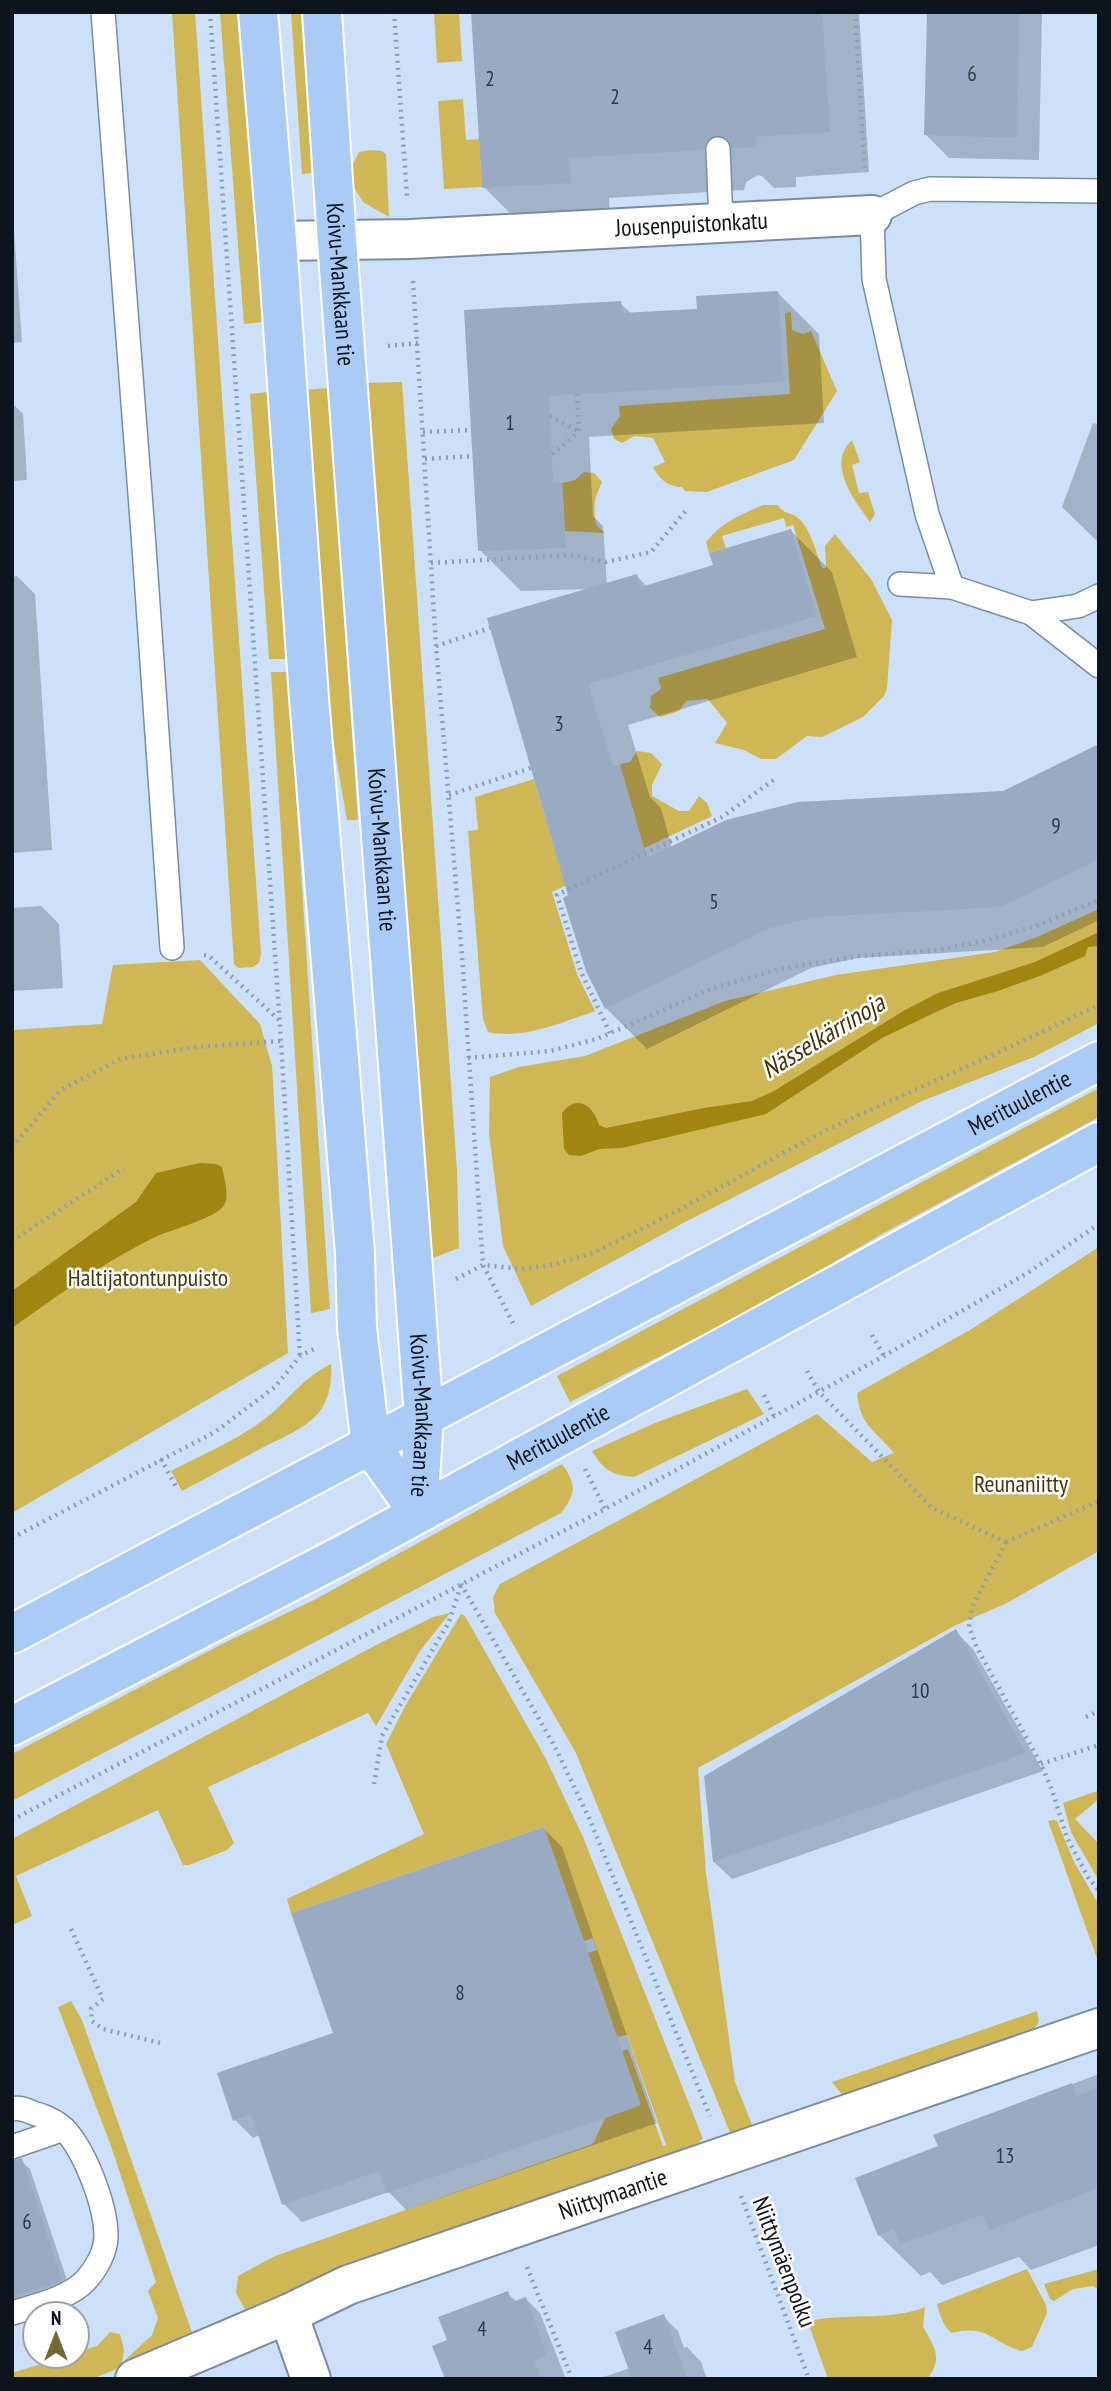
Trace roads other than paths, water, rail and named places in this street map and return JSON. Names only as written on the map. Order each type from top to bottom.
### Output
[{"type":"main road","name":"Koivu-Mankkaan tie","points":[[258,12],[309,698],[355,1253],[357,1328],[371,1446],[418,1511]]},
{"type":"main road","name":"Koivu-Mankkaan tie","points":[[322,12],[425,1417],[418,1511]]},
{"type":"main road","name":"Merituulentie","points":[[12,1634],[1099,1061]]},
{"type":"main road","name":"Merituulentie","points":[[12,1726],[348,1552],[418,1511],[1099,1142]]},
{"type":"street","name":"Jousenpuistonkatu","points":[[277,241],[410,239],[872,215]]},
{"type":"street","name":"Niittymaantie","points":[[135,2379],[288,2314],[348,2285],[1099,2028]]},
{"type":"street","points":[[288,2314],[311,2379]]},
{"type":"lane","points":[[103,12],[172,948]]},
{"type":"lane","points":[[718,149],[722,223]]},
{"type":"lane","name":"Jousenpuistonkatu","points":[[872,215],[914,193],[930,189],[1099,191]]},
{"type":"lane","points":[[872,215],[874,279],[927,514],[952,587]]},
{"type":"lane","points":[[900,583],[952,587],[1031,613],[1099,666]]},
{"type":"lane","points":[[1031,613],[1078,606],[1099,596]]},
{"type":"lane","points":[[12,2109],[18,2108],[42,2116],[64,2129],[82,2155],[102,2208],[106,2238],[101,2259],[85,2281],[55,2299],[12,2313]]},
{"type":"lane","points":[[12,2147],[64,2129]]},
{"type":"water label","name":"Nässelkärrinoja","points":[[823,1036]]},
{"type":"park label","name":"Haltijatontunpuisto","points":[[148,1278]]},
{"type":"park label","name":"Reunaniitty","points":[[1021,1484]]}]
